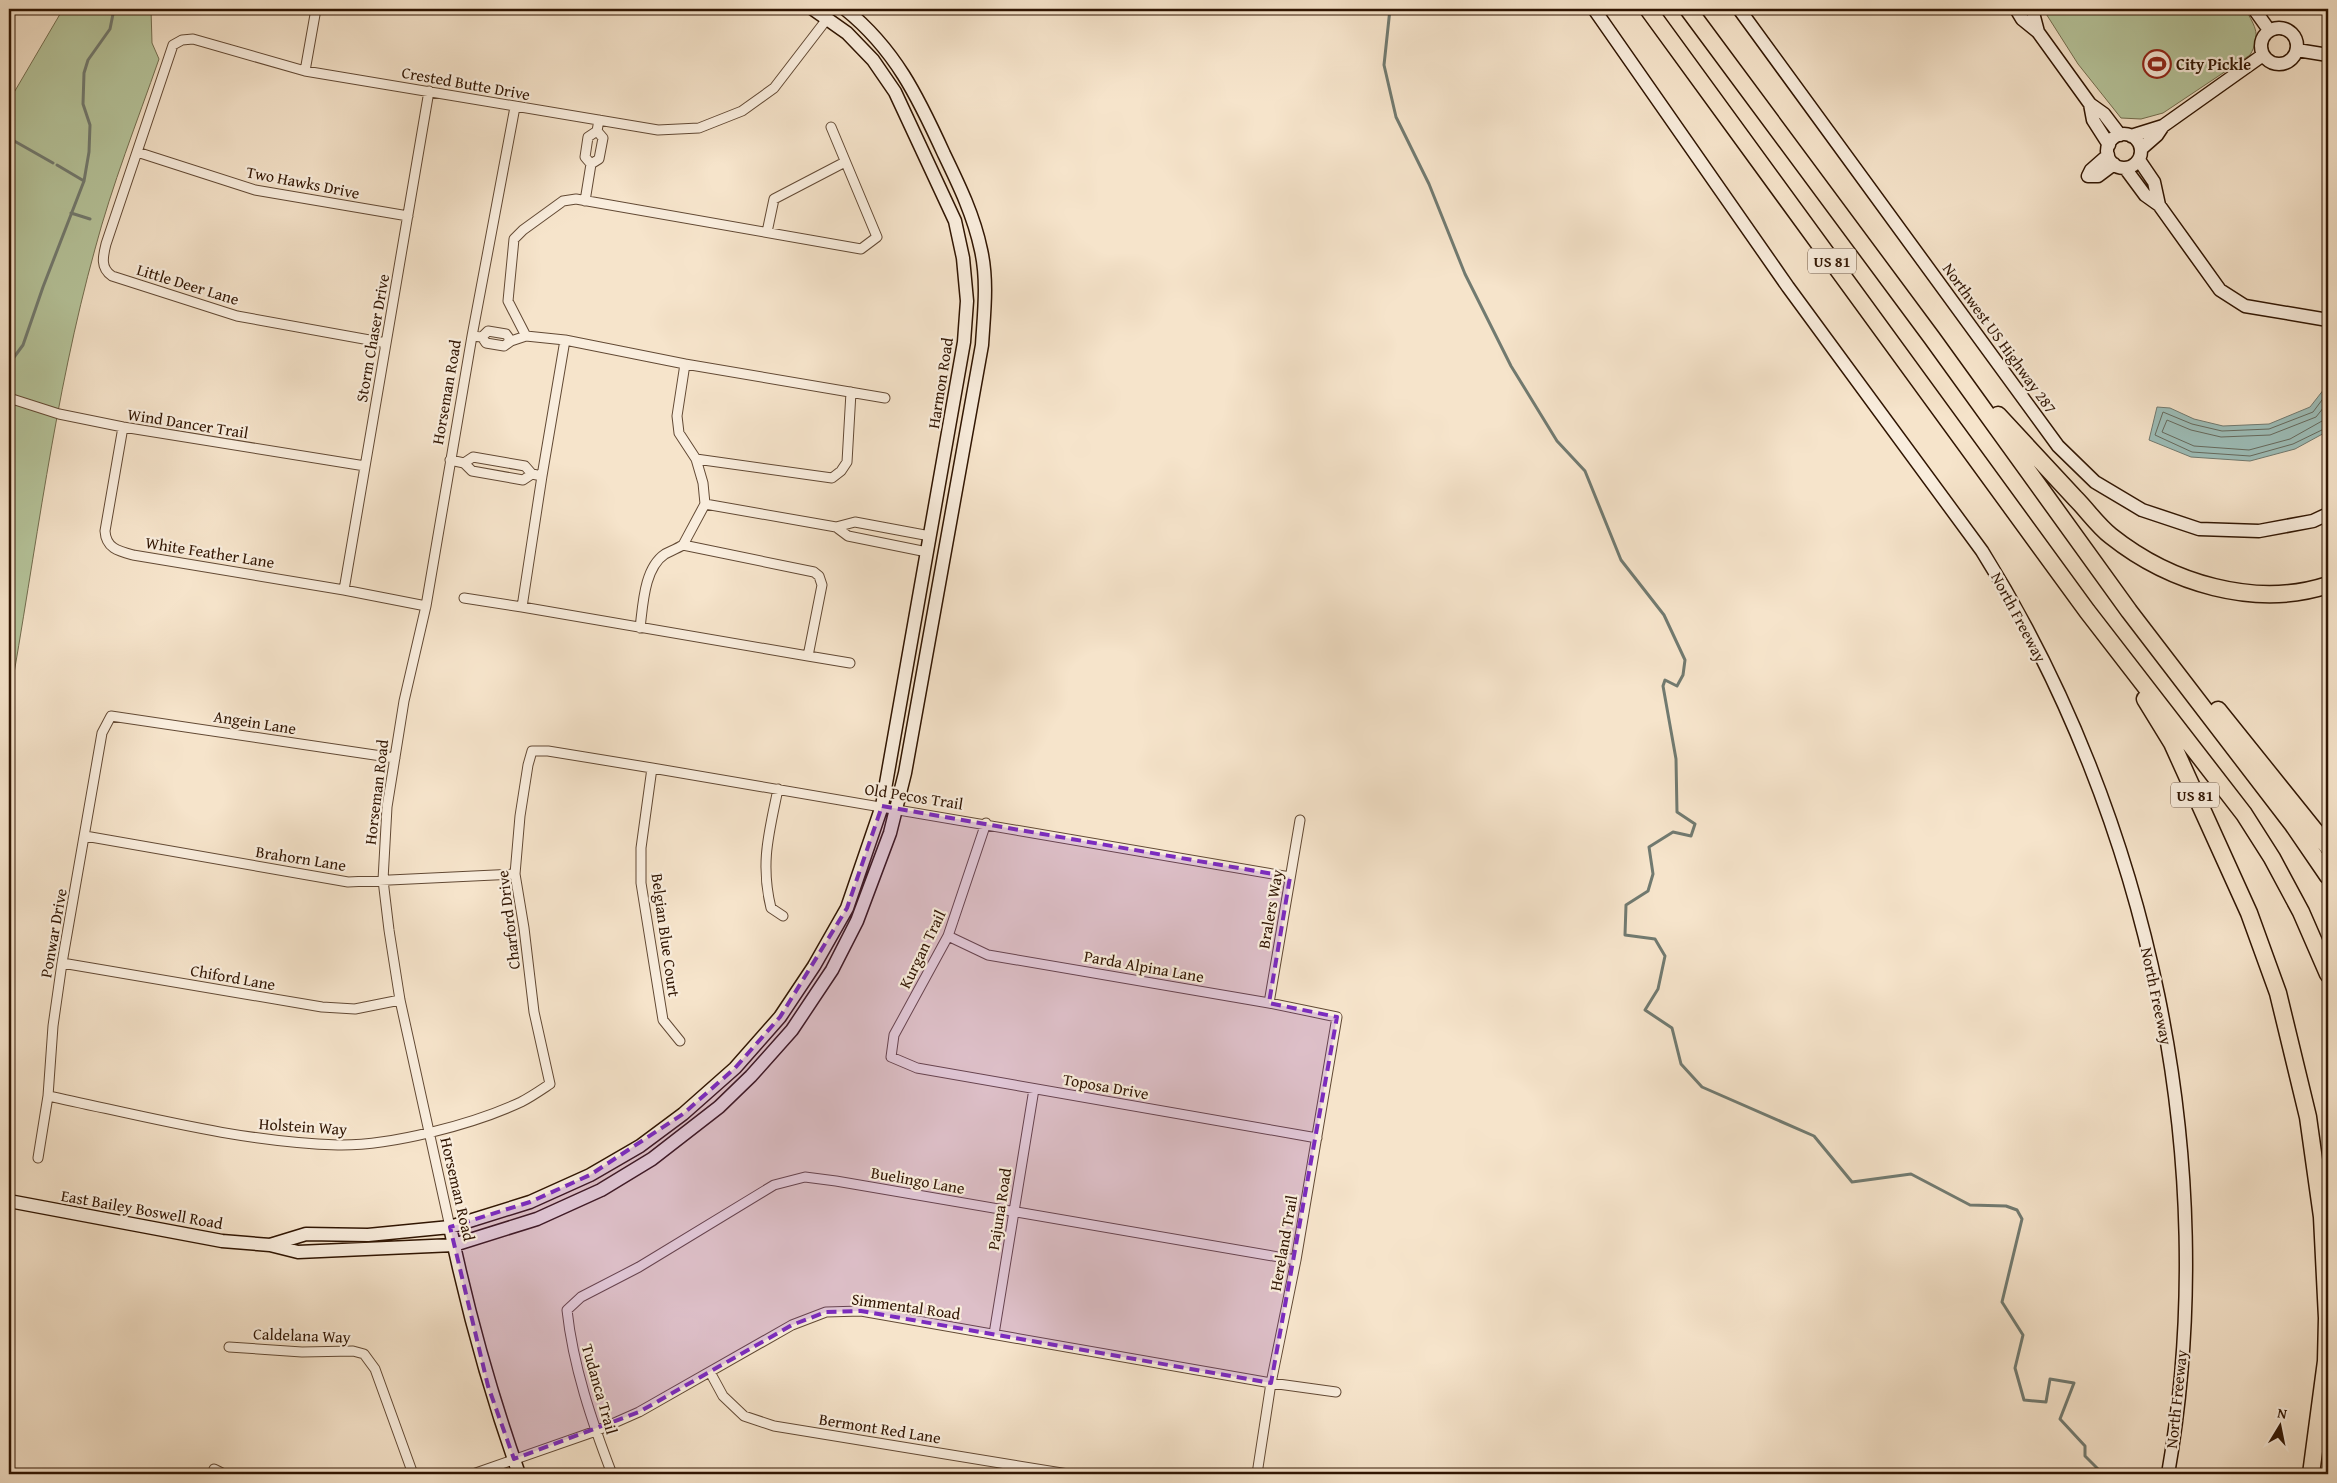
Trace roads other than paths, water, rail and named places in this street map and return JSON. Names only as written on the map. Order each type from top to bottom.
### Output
[{"type":"highway","name":"US 81","points":[[1648,9],[2087,611],[2172,743],[2249,913],[2278,992],[2308,1118],[2323,1226],[2326,1361],[2311,1474]]},
{"type":"highway","name":"US 81","points":[[1688,9],[1948,361],[2100,571],[2168,646],[2328,847]]},
{"type":"highway","points":[[1948,361],[2110,535],[2143,559],[2199,583],[2242,592],[2282,593],[2328,585]]},
{"type":"highway","points":[[2100,571],[2293,825],[2328,876]]},
{"type":"highway","points":[[2087,611],[2244,814],[2272,858],[2301,912],[2328,973]]},
{"type":"highway","points":[[2322,1474],[2328,1442]]},
{"type":"street","points":[[305,71],[316,9]]},
{"type":"street","name":"Harmon Road","points":[[813,9],[847,33],[873,60],[895,92],[955,221],[963,258],[967,301],[964,342],[882,806]]},
{"type":"street","name":"Harmon Road","points":[[845,9],[866,25],[892,55],[918,98],[967,202],[981,250],[986,290],[982,345],[897,809]]},
{"type":"street","name":"North Freeway","points":[[1594,9],[1788,287],[1982,551],[2004,586],[2043,661],[2091,767],[2113,827],[2140,917],[2165,1033],[2174,1087],[2180,1154],[2185,1271],[2180,1378],[2168,1474]]},
{"type":"street","name":"Northwest US Highway 287","points":[[1739,9],[2058,446],[2095,482],[2142,510],[2200,529],[2259,531],[2313,521],[2328,514]]},
{"type":"street","points":[[2016,9],[2022,19],[2038,32],[2090,104],[2104,114],[2125,135],[2139,143],[2140,154],[2154,182],[2159,204]]},
{"type":"street","points":[[2032,9],[2038,32]]},
{"type":"street","points":[[2254,9],[2269,30]]},
{"type":"street","name":"Crested Butte Drive","points":[[137,152],[169,53],[173,45],[182,40],[193,39],[305,71],[658,130],[699,128],[742,111],[774,88],[827,19]]},
{"type":"street","points":[[2281,27],[2292,33],[2296,38],[2297,50],[2290,60],[2278,64],[2267,60],[2263,55],[2261,50],[2262,38],[2269,30],[2281,27]]},
{"type":"street","points":[[2297,50],[2328,55]]},
{"type":"street","points":[[2114,158],[2130,167],[2163,126],[2263,55]]},
{"type":"street","name":"Storm Chaser Drive","points":[[344,590],[429,91]]},
{"type":"street","points":[[2090,104],[2093,120],[2114,158],[2145,195],[2159,204],[2220,290],[2245,306],[2328,320]]},
{"type":"street","name":"Horseman Road","points":[[515,107],[477,337],[450,460],[426,606],[404,701],[387,807],[383,880],[400,1000],[454,1246],[488,1386],[519,1474]]},
{"type":"street","points":[[591,164],[585,157],[588,137],[597,130],[599,120]]},
{"type":"street","points":[[2114,158],[2111,141],[2125,135],[2163,126]]},
{"type":"street","points":[[526,336],[508,301],[514,239],[523,230],[563,202],[576,199],[860,249],[877,236],[844,162],[831,127]]},
{"type":"street","points":[[585,201],[591,164],[599,159],[603,138],[597,130]]},
{"type":"street","name":"Two Hawks Drive","points":[[137,152],[254,190],[408,216]]},
{"type":"street","name":"Little Deer Lane","points":[[137,152],[106,244],[103,264],[106,271],[112,276],[237,316],[386,343]]},
{"type":"street","points":[[767,232],[774,200],[844,162]]},
{"type":"street","points":[[477,337],[486,343],[504,346],[511,341],[526,336],[565,340],[685,364],[885,398]]},
{"type":"street","points":[[522,607],[565,340]]},
{"type":"street","points":[[683,546],[705,504],[696,460],[679,433],[677,416],[685,364]]},
{"type":"street","points":[[696,460],[832,478],[841,471],[847,462],[851,392]]},
{"type":"street","name":"Wind Dancer Trail","points":[[9,398],[59,414],[123,427],[365,466]]},
{"type":"street","name":"White Feather Lane","points":[[123,427],[105,531],[105,540],[110,546],[133,555],[344,590],[426,606]]},
{"type":"street","points":[[464,463],[473,457],[524,466],[532,474],[542,476]]},
{"type":"street","points":[[450,460],[464,463],[472,472],[523,480],[532,474]]},
{"type":"street","points":[[705,504],[836,527],[855,522],[930,536]]},
{"type":"street","points":[[836,527],[848,536],[927,552]]},
{"type":"street","points":[[640,628],[646,588],[654,569],[664,555],[683,546],[814,572],[819,576],[822,584],[808,656]]},
{"type":"street","points":[[464,598],[850,663]]},
{"type":"street","name":"Angein Lane","points":[[111,716],[395,758]]},
{"type":"street","name":"Ponwar Drive","points":[[38,1158],[48,1096],[53,1026],[62,963],[102,733],[111,716]]},
{"type":"street","name":"Old Pecos Trail","points":[[532,751],[548,751],[986,823],[1290,877]]},
{"type":"street","name":"Charford Drive","points":[[532,751],[520,816],[515,874],[524,928],[534,1012],[550,1084]]},
{"type":"street","name":"Belgian Blue Court","points":[[652,768],[641,848],[641,883],[663,1020],[680,1041]]},
{"type":"street","points":[[778,789],[768,833],[765,883],[771,908],[783,916]]},
{"type":"street","name":"East Bailey Boswell Road","points":[[270,1245],[306,1234],[368,1235],[450,1227],[530,1202],[590,1175],[640,1146],[683,1114],[735,1068],[780,1017],[814,966],[847,908],[882,806]]},
{"type":"street","name":"East Bailey Boswell Road","points":[[9,1201],[222,1241],[270,1245],[298,1252],[372,1251],[454,1246],[537,1219],[601,1190],[652,1159],[719,1108],[792,1030],[832,970],[857,921],[897,809]]},
{"type":"street","name":"Bralers Way","points":[[1269,1002],[1300,820]]},
{"type":"street","name":"Kurgan Trail","points":[[891,1057],[894,1036],[948,936],[986,823]]},
{"type":"street","name":"Brahorn Lane","points":[[85,836],[348,882],[515,874]]},
{"type":"street","name":"Parda Alpina Lane","points":[[948,936],[988,955],[1269,1002],[1337,1017]]},
{"type":"street","name":"Chiford Lane","points":[[62,963],[322,1007],[354,1009],[400,1000]]},
{"type":"street","name":"Hereland Trail","points":[[1257,1474],[1271,1384],[1296,1260],[1337,1017]]},
{"type":"street","name":"Toposa Drive","points":[[891,1057],[917,1068],[1317,1138]]},
{"type":"street","name":"Holstein Way","points":[[48,1096],[253,1138],[339,1145],[374,1143],[429,1132],[475,1119],[521,1102],[550,1084]]},
{"type":"street","name":"Pajuna Road","points":[[994,1334],[1034,1089]]},
{"type":"street","name":"Buelingo Lane","points":[[567,1310],[581,1297],[639,1267],[774,1185],[806,1177],[1296,1260]]},
{"type":"street","name":"Tudanca Trail","points":[[567,1310],[570,1336],[596,1431],[612,1474]]},
{"type":"street","name":"Simmental Road","points":[[473,1474],[596,1431],[639,1412],[792,1325],[826,1312],[860,1311],[1271,1384],[1336,1392]]},
{"type":"street","name":"Caldelana Way","points":[[229,1347],[302,1352],[354,1351],[364,1354],[375,1369],[413,1474]]},
{"type":"street","name":"Bermont Red Lane","points":[[710,1372],[723,1396],[744,1416],[774,1426],[1068,1474]]},
{"type":"street","points":[[214,1469],[224,1474]]},
{"type":"water","points":[[2328,384],[2328,431],[2295,449],[2250,461],[2191,457],[2149,440],[2157,407],[2170,408],[2194,419],[2223,426],[2269,424],[2310,407]]},
{"type":"waterway","points":[[9,364],[23,345],[84,181],[89,152],[90,125],[83,104],[84,73],[88,60],[110,29],[114,9]]},
{"type":"waterway","points":[[1390,9],[1384,65],[1396,117],[1429,184],[1465,274],[1511,366],[1557,441],[1585,471],[1621,560],[1664,615],[1685,660],[1683,675],[1677,686],[1665,680],[1663,686],[1676,759],[1677,812],[1695,824],[1691,836],[1673,832],[1649,847],[1653,874],[1648,891],[1626,905],[1625,935],[1655,939],[1665,956],[1658,989],[1645,1010],[1672,1028],[1681,1064],[1702,1087],[1814,1136],[1852,1182],[1911,1174],[1970,1205],[2006,1206],[2017,1210],[2022,1219],[2002,1302],[2023,1335],[2015,1368],[2024,1400],[2046,1402],[2050,1379],[2074,1383],[2060,1419],[2085,1446],[2085,1456],[2103,1474]]},
{"type":"waterway","points":[[9,138],[53,163]]},
{"type":"waterway","points":[[57,165],[84,181]]},
{"type":"waterway","points":[[71,213],[90,219]]},
{"type":"place","name":"City Pickle","points":[[2157,64]]}]
